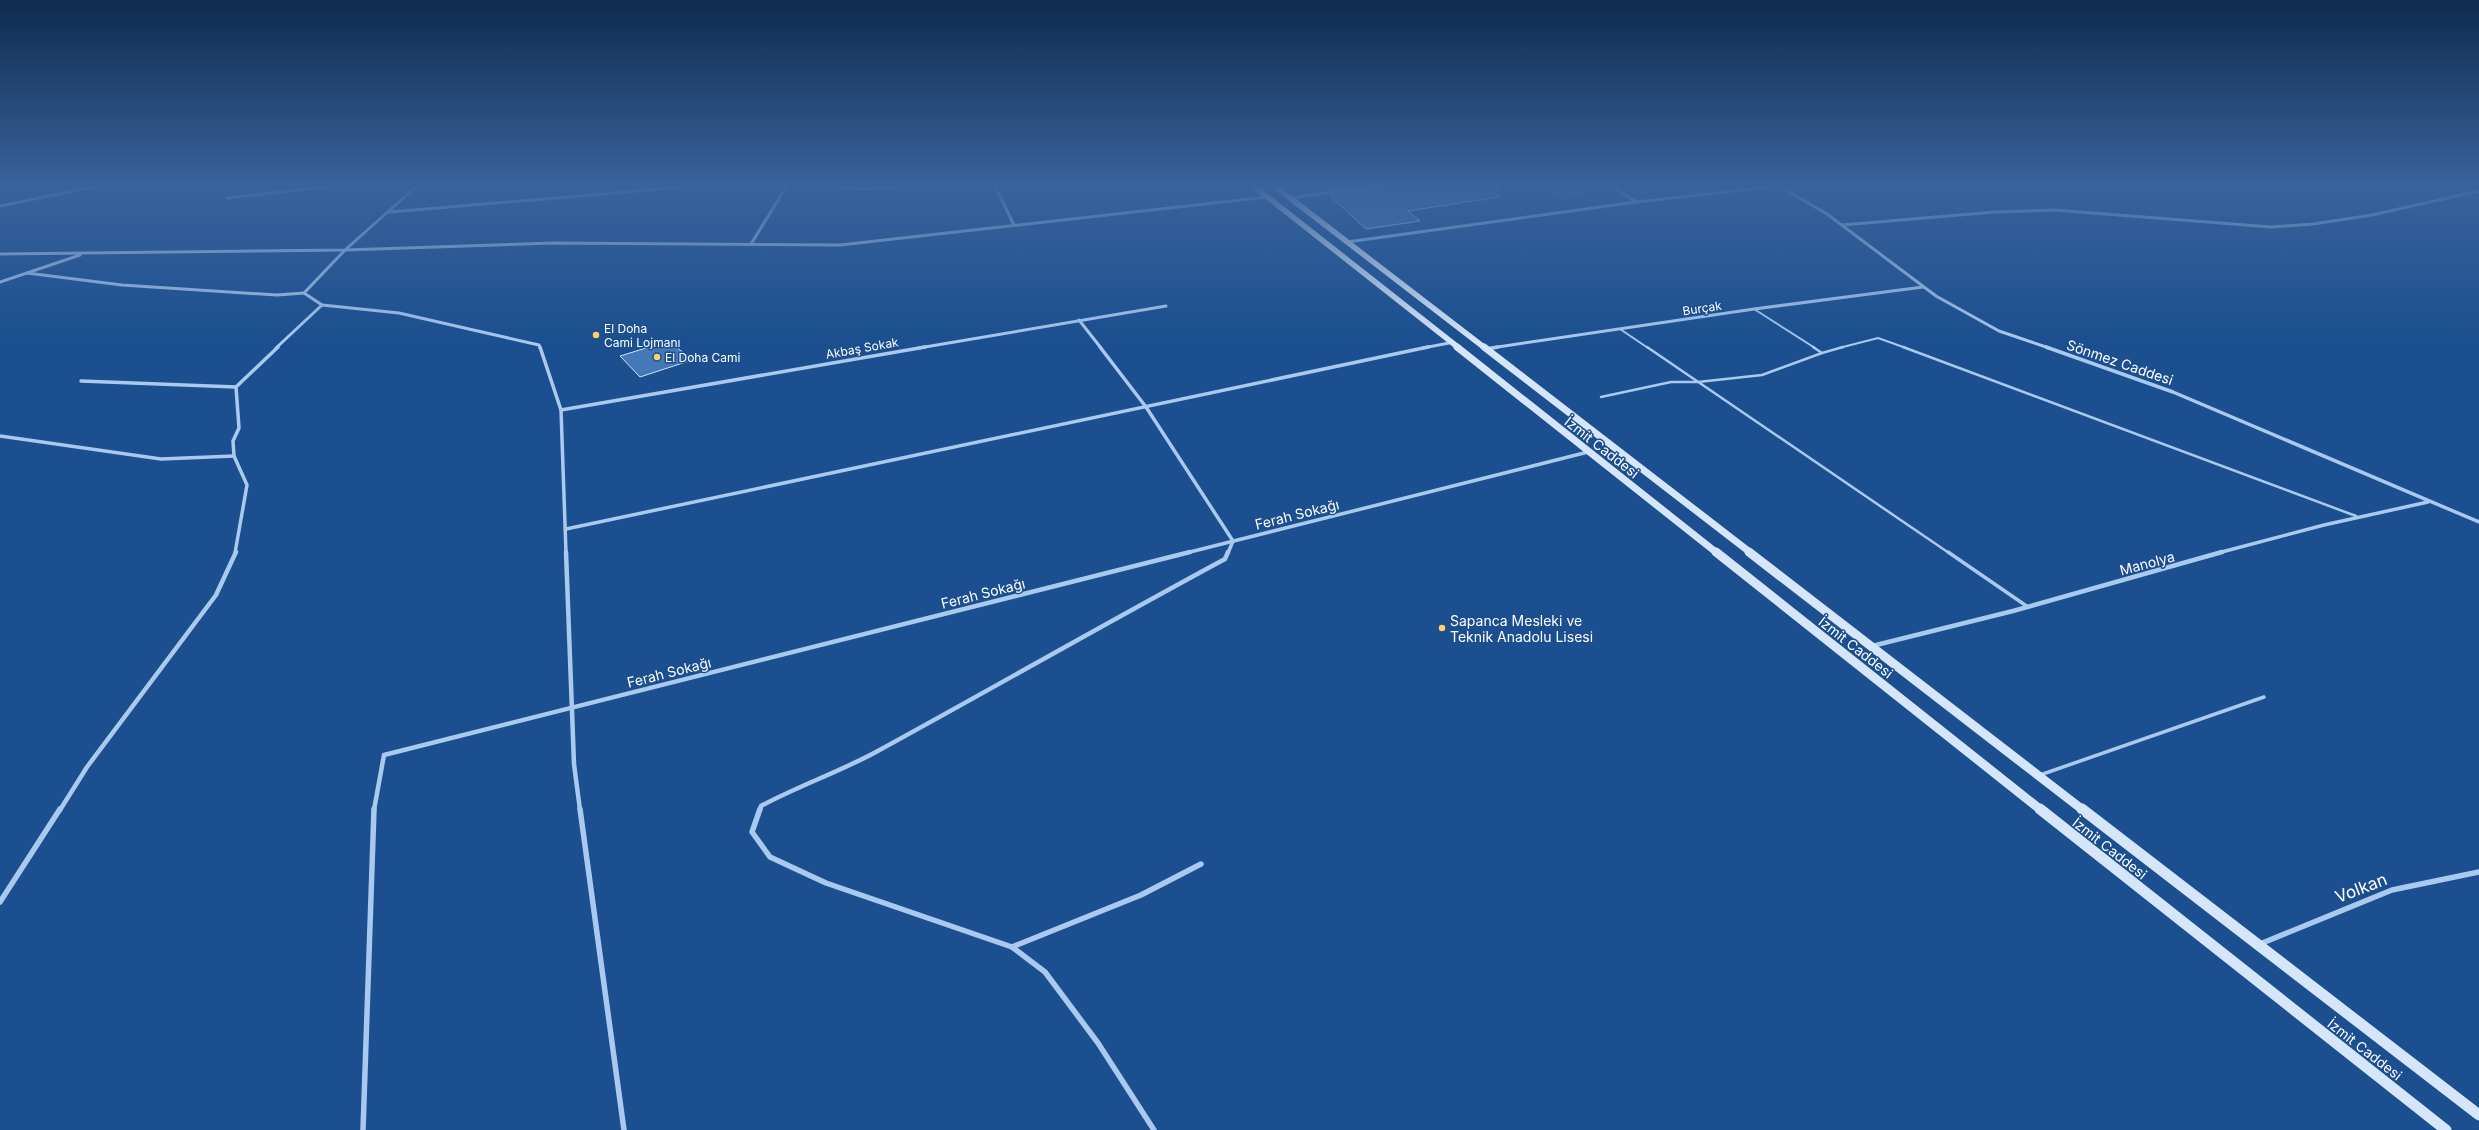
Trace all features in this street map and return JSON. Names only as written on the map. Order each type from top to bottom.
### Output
[{"type":"main road","name":"İzmit Caddesi","points":[[1317,237],[2446,1130]]},
{"type":"main road","name":"İzmit Caddesi","points":[[1340,237],[1484,350],[2479,1115]]},
{"type":"street","points":[[304,293],[345,250],[361,237]]},
{"type":"street","points":[[751,244],[755,237]]},
{"type":"street","points":[[0,254],[345,250],[552,243],[873,243],[920,237]]},
{"type":"street","points":[[1347,242],[1385,237]]},
{"type":"street","name":"Sönmez Caddesi","points":[[1856,237],[1924,287],[1999,331],[2173,392],[2479,522]]},
{"type":"street","points":[[0,282],[84,254]]},
{"type":"street","points":[[27,273],[122,285],[277,295],[304,293],[322,305],[399,313],[538,345],[561,410],[574,764],[624,1130]]},
{"type":"street","name":"Burçak","points":[[1484,350],[1754,309],[1924,287]]},
{"type":"street","points":[[81,381],[236,387],[322,305]]},
{"type":"street","name":"Akbaş Sokak","points":[[561,410],[1166,306]]},
{"type":"street","points":[[1079,320],[1146,407],[1232,541],[1225,559],[1062,647],[874,753],[793,789],[761,806],[752,832],[770,857],[826,883],[1012,948],[1045,972],[1098,1043],[1154,1130]]},
{"type":"street","points":[[566,529],[1449,343]]},
{"type":"street","points":[[0,902],[86,767],[216,595],[237,550],[247,485],[234,456],[233,441],[239,428],[236,387]]},
{"type":"street","points":[[0,436],[161,458],[234,456]]},
{"type":"street","name":"Ferah Sokağı","points":[[363,1130],[373,816],[384,755],[1588,452]]},
{"type":"street","name":"Manolya","points":[[1870,646],[1900,641],[2028,607],[2356,516],[2429,502]]},
{"type":"street","points":[[1012,948],[1141,895],[1201,864]]},
{"type":"street","name":"Volkan","points":[[2258,945],[2392,890],[2479,872]]},
{"type":"lane","points":[[1754,309],[1822,353]]},
{"type":"lane","points":[[1620,329],[2028,607]]},
{"type":"lane","points":[[1600,397],[1671,382],[1698,382],[1762,375],[1822,353],[1878,338],[2356,516]]},
{"type":"lane","points":[[2038,776],[2264,697]]},
{"type":"building","name":"El Doha Cami","points":[[669,341],[692,360],[640,377],[620,356]]},
{"type":"place","name":"El Doha Cami Lojmanı","points":[[596,335]]},
{"type":"place","name":"El Doha Cami","points":[[657,357]]},
{"type":"place","name":"Sapanca Mesleki ve Teknik Anadolu Lisesi","points":[[1442,628]]}]
